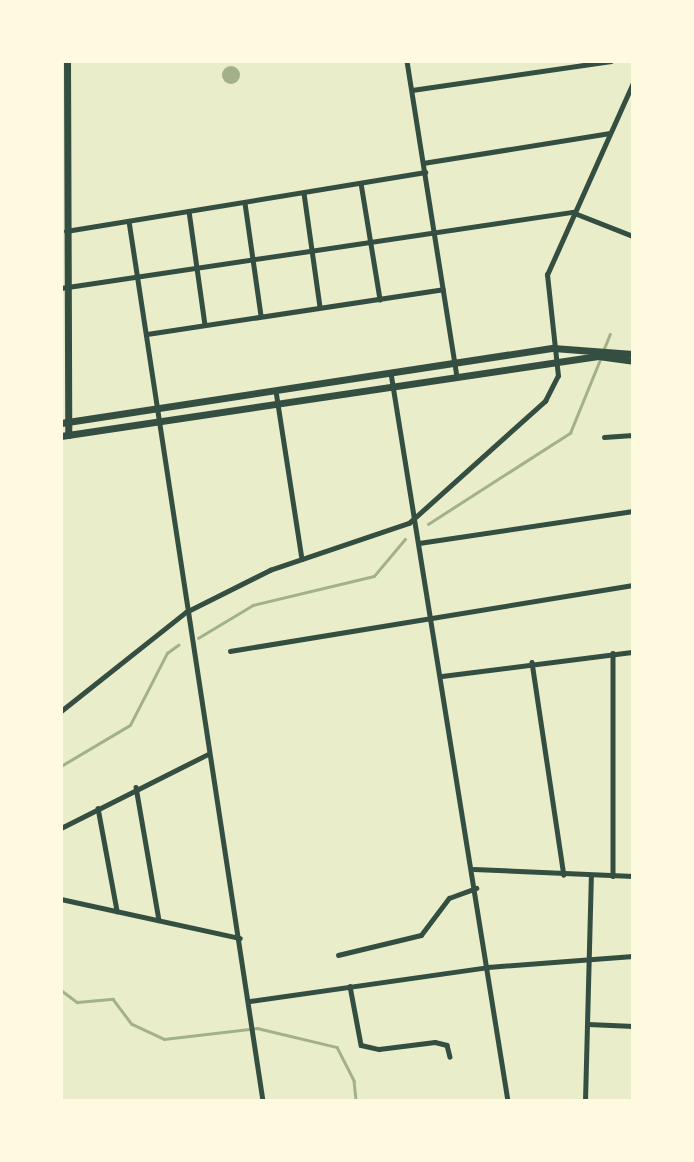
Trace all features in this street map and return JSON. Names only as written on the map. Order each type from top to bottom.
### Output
[{"type":"main road","points":[[67,61],[63,288],[65,435],[606,353],[633,354]]},
{"type":"main road","points":[[64,423],[553,348],[592,347],[633,361]]},
{"type":"street","points":[[407,61],[457,376]]},
{"type":"street","points":[[412,90],[611,61]]},
{"type":"street","points":[[61,711],[186,612],[302,559],[378,535],[416,515],[545,401],[558,376],[547,275],[572,212],[633,83]]},
{"type":"street","points":[[423,163],[610,132]]},
{"type":"street","points":[[65,231],[425,173]]},
{"type":"street","points":[[361,183],[380,299]]},
{"type":"street","points":[[304,193],[320,307]]},
{"type":"street","points":[[246,202],[261,316]]},
{"type":"street","points":[[189,211],[205,325]]},
{"type":"street","points":[[63,288],[572,212],[633,236]]},
{"type":"street","points":[[129,221],[186,612],[250,1001],[263,1101]]},
{"type":"street","points":[[146,334],[443,289]]},
{"type":"street","points":[[390,371],[474,869],[508,1101]]},
{"type":"street","points":[[276,390],[302,559]]},
{"type":"street","points":[[604,437],[633,435]]},
{"type":"street","points":[[419,543],[633,511]]},
{"type":"street","points":[[230,651],[431,613],[633,585]]},
{"type":"street","points":[[442,676],[532,662],[633,652]]},
{"type":"street","points":[[613,653],[614,876]]},
{"type":"street","points":[[532,662],[564,875]]},
{"type":"street","points":[[61,828],[136,787],[208,754]]},
{"type":"street","points":[[136,787],[159,920]]},
{"type":"street","points":[[98,808],[117,911]]},
{"type":"street","points":[[474,869],[633,876]]},
{"type":"street","points":[[585,1101],[591,876]]},
{"type":"street","points":[[338,955],[421,935],[449,898],[476,888]]},
{"type":"street","points":[[61,899],[240,938]]},
{"type":"street","points":[[250,1001],[590,955],[633,956]]},
{"type":"street","points":[[350,986],[360,1045],[435,1042],[447,1045],[450,1057]]},
{"type":"street","points":[[589,1024],[633,1026]]},
{"type":"shaded area","points":[[231,66],[237,69],[240,75],[237,81],[231,84],[225,81],[222,75],[225,69]]},
{"type":"waterway","points":[[603,351],[610,334]]},
{"type":"waterway","points":[[428,524],[570,433],[601,357]]},
{"type":"waterway","points":[[198,638],[253,605],[374,576],[405,539]]},
{"type":"waterway","points":[[61,766],[130,725],[167,653],[178,645]]},
{"type":"waterway","points":[[61,990],[77,1002],[113,999],[132,1024],[164,1039],[257,1028],[337,1047],[354,1081],[356,1101]]}]
